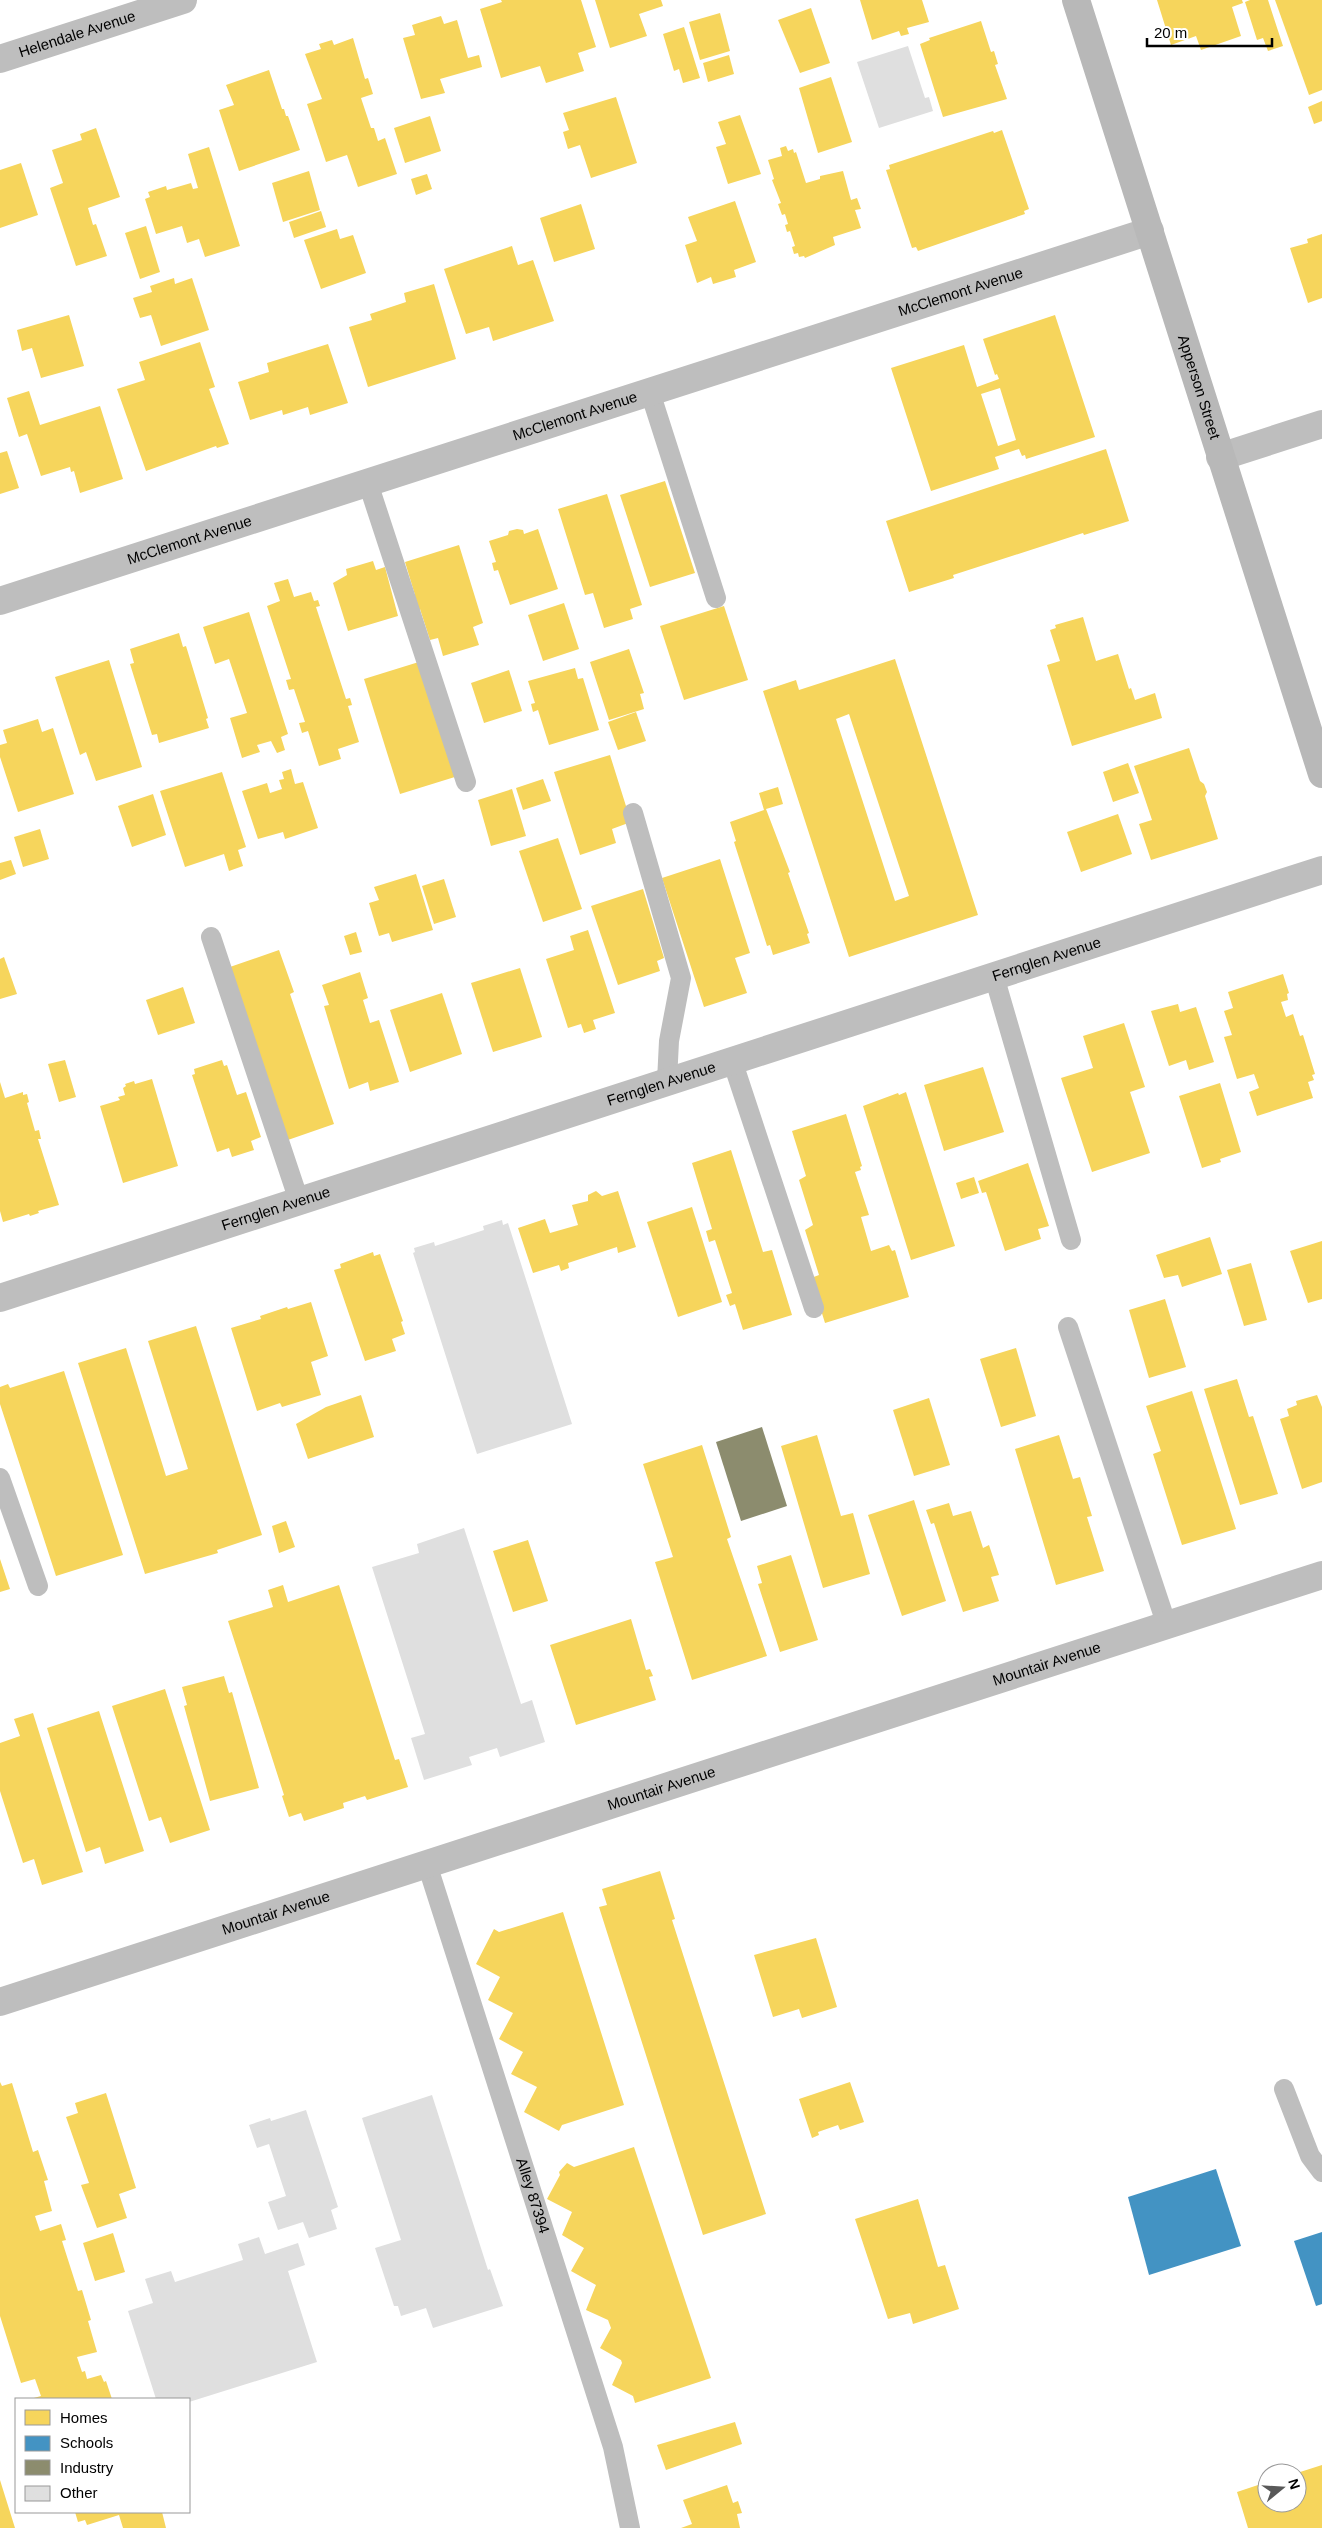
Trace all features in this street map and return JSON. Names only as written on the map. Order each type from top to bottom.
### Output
[{"type":"main road","name":"Apperson Street","points":[[1076,0],[1322,774]]},
{"type":"street","name":"Helendale Avenue","points":[[0,59],[183,0]]},
{"type":"street","name":"McClemont Avenue","points":[[0,601],[1150,231]]},
{"type":"street","points":[[1220,457],[1322,424]]},
{"type":"street","name":"Fernglen Avenue","points":[[0,1298],[1322,870]]},
{"type":"street","name":"Mountair Avenue","points":[[0,2002],[1322,1575]]},
{"type":"lane","points":[[650,392],[716,598]]},
{"type":"lane","points":[[368,483],[466,782]]},
{"type":"lane","points":[[634,813],[681,978],[669,1041],[667,1081]]},
{"type":"lane","points":[[211,938],[299,1201]]},
{"type":"lane","points":[[994,976],[1072,1240]]},
{"type":"lane","points":[[732,1060],[814,1308]]},
{"type":"lane","points":[[1068,1327],[1167,1626]]},
{"type":"lane","points":[[0,1478],[38,1586]]},
{"type":"lane","name":"Alley 87394","points":[[427,1864],[613,2447],[630,2528]]},
{"type":"lane","points":[[1284,2089],[1310,2156],[1322,2172]]},
{"type":"building: Homes","points":[[501,0],[581,0],[596,47],[578,53],[584,71],[546,83],[540,66],[501,78],[480,9],[502,2]]},
{"type":"building: Homes","points":[[595,0],[661,0],[663,6],[639,14],[647,36],[610,48]]},
{"type":"building: Homes","points":[[860,0],[922,0],[929,22],[907,28],[909,34],[901,36],[899,31],[872,40]]},
{"type":"building: Homes","points":[[1157,0],[1242,0],[1243,3],[1232,7],[1241,36],[1201,50],[1196,36],[1171,45]]},
{"type":"building: Homes","points":[[1250,0],[1268,0],[1283,46],[1268,51],[1263,38],[1257,40],[1245,2]]},
{"type":"building: Homes","points":[[1275,0],[1322,0],[1322,90],[1309,95]]},
{"type":"building: Homes","points":[[811,8],[830,63],[800,73],[778,20]]},
{"type":"building: Homes","points":[[720,13],[730,51],[700,60],[689,22]]},
{"type":"building: Homes","points":[[441,16],[444,24],[457,20],[468,58],[479,55],[482,67],[440,79],[445,93],[421,99],[403,38],[415,35],[412,25]]},
{"type":"building: Homes","points":[[981,21],[991,52],[994,51],[998,64],[995,65],[1007,99],[943,117],[920,44],[930,40],[929,38]]},
{"type":"building: Homes","points":[[684,27],[700,78],[683,83],[679,69],[674,71],[663,34]]},
{"type":"building: Homes","points":[[353,38],[365,79],[368,78],[373,94],[361,98],[371,128],[374,128],[378,141],[385,138],[397,174],[358,187],[347,155],[326,162],[307,104],[322,99],[305,54],[321,49],[319,44],[332,40],[334,45]]},
{"type":"building: Homes","points":[[729,55],[734,74],[708,82],[703,63]]},
{"type":"building: Homes","points":[[269,70],[282,109],[284,109],[286,116],[288,116],[300,150],[239,171],[219,110],[234,105],[226,85]]},
{"type":"building: Homes","points":[[831,77],[852,142],[818,153],[799,88]]},
{"type":"building: Homes","points":[[616,97],[637,163],[591,178],[580,145],[568,149],[563,132],[569,130],[563,113]]},
{"type":"building: Homes","points":[[1322,101],[1322,121],[1314,124],[1308,107]]},
{"type":"building: Homes","points":[[740,115],[761,174],[728,184],[716,147],[726,144],[718,122]]},
{"type":"building: Homes","points":[[430,116],[441,151],[405,163],[394,128]]},
{"type":"building: Homes","points":[[96,128],[120,197],[88,208],[93,225],[96,224],[107,256],[76,266],[50,188],[63,183],[52,150],[82,140],[80,134]]},
{"type":"building: Homes","points":[[1002,130],[1029,209],[1024,211],[1025,214],[918,251],[916,247],[912,248],[886,170],[890,169],[889,165],[993,131],[994,133]]},
{"type":"building: Homes","points":[[786,146],[788,151],[793,149],[794,153],[796,152],[806,183],[820,179],[820,176],[843,171],[851,200],[857,198],[861,209],[855,210],[861,228],[833,237],[835,245],[805,258],[804,256],[799,257],[798,253],[794,254],[792,247],[795,246],[790,231],[787,232],[785,225],[788,224],[785,214],[782,215],[778,204],[781,203],[772,180],[774,179],[768,160],[782,156],[780,148]]},
{"type":"building: Homes","points":[[209,147],[240,246],[205,257],[199,239],[187,243],[182,226],[156,234],[145,199],[150,197],[148,192],[166,186],[167,190],[191,183],[193,189],[198,188],[188,154]]},
{"type":"building: Homes","points":[[21,163],[38,215],[0,228],[0,170]]},
{"type":"building: Homes","points":[[309,171],[320,210],[283,222],[272,183]]},
{"type":"building: Homes","points":[[427,174],[432,189],[416,195],[411,179]]},
{"type":"building: Homes","points":[[735,201],[756,262],[734,270],[736,277],[713,284],[711,277],[697,283],[685,245],[697,241],[688,217]]},
{"type":"building: Homes","points":[[581,204],[595,249],[554,262],[540,218]]},
{"type":"building: Homes","points":[[321,211],[326,227],[294,238],[289,222]]},
{"type":"building: Homes","points":[[146,226],[160,272],[140,279],[125,233]]},
{"type":"building: Homes","points":[[337,229],[340,239],[353,235],[366,273],[321,289],[304,240]]},
{"type":"building: Homes","points":[[1322,234],[1322,298],[1308,303],[1290,248],[1308,243],[1307,239]]},
{"type":"building: Homes","points":[[512,246],[518,265],[533,260],[554,321],[493,341],[489,327],[466,334],[444,269]]},
{"type":"building: Homes","points":[[174,278],[175,284],[192,278],[209,330],[161,346],[151,315],[140,318],[133,298],[152,292],[150,286]]},
{"type":"building: Homes","points":[[434,284],[456,359],[368,387],[349,327],[372,320],[370,314],[406,302],[404,293]]},
{"type":"building: Homes","points":[[69,315],[84,366],[41,378],[32,348],[22,351],[17,330]]},
{"type":"building: Homes","points":[[1055,315],[1095,437],[1026,459],[1025,455],[1022,456],[1019,449],[995,457],[999,469],[931,491],[891,368],[964,345],[977,387],[999,379],[997,374],[995,375],[983,339]],"holes":[[[1000,388],[1016,440],[998,446],[981,394]]]},
{"type":"building: Homes","points":[[200,342],[215,387],[209,389],[229,444],[217,448],[216,446],[146,471],[117,389],[145,380],[139,362]]},
{"type":"building: Homes","points":[[328,344],[348,403],[310,415],[308,407],[283,415],[282,410],[250,420],[238,382],[269,372],[267,363]]},
{"type":"building: Homes","points":[[29,391],[40,425],[100,406],[123,479],[80,493],[74,471],[71,472],[70,467],[41,476],[27,434],[19,437],[7,398]]},
{"type":"building: Homes","points":[[1106,449],[1129,521],[1084,535],[1083,533],[953,575],[954,578],[909,592],[886,521]]},
{"type":"building: Homes","points":[[7,451],[19,488],[0,494],[0,453]]},
{"type":"building: Homes","points":[[665,481],[695,573],[650,587],[620,495]]},
{"type":"building: Homes","points":[[607,494],[642,605],[630,609],[633,619],[604,628],[593,593],[585,595],[558,509]]},
{"type":"building: Homes","points":[[538,529],[558,589],[510,605],[498,570],[494,571],[492,563],[496,562],[489,541],[508,535],[509,531],[523,530],[524,534]]},
{"type":"building: Homes","points":[[459,545],[483,623],[473,627],[479,645],[443,656],[438,638],[430,640],[420,609],[414,612],[415,595],[405,562]]},
{"type":"building: Homes","points":[[373,561],[376,570],[385,567],[398,616],[348,631],[333,583],[347,575],[346,569]]},
{"type":"building: Homes","points":[[288,579],[294,597],[311,592],[314,601],[318,600],[320,606],[316,607],[346,699],[350,698],[352,705],[348,706],[359,742],[338,749],[341,759],[319,766],[308,731],[302,733],[299,723],[305,722],[294,689],[289,690],[286,680],[291,679],[267,606],[280,601],[274,583]]},
{"type":"building: Homes","points":[[564,603],[579,649],[543,661],[528,615]]},
{"type":"building: Homes","points":[[724,606],[748,680],[684,700],[660,626]]},
{"type":"building: Homes","points":[[249,612],[288,734],[281,737],[285,750],[277,753],[271,741],[257,745],[260,752],[242,758],[230,718],[247,713],[229,659],[215,664],[203,627]]},
{"type":"building: Homes","points":[[1083,617],[1096,661],[1118,654],[1129,689],[1131,688],[1135,700],[1155,693],[1162,718],[1072,746],[1047,665],[1060,661],[1050,630],[1056,628],[1055,625]]},
{"type":"building: Homes","points":[[179,633],[183,647],[186,646],[208,718],[206,719],[209,728],[159,743],[157,734],[152,735],[130,664],[134,663],[130,649]]},
{"type":"building: Homes","points":[[629,649],[644,693],[640,694],[644,709],[609,720],[590,662]]},
{"type":"building: Homes","points":[[895,659],[978,915],[849,957],[763,691],[796,680],[799,690]],"holes":[[[849,714],[909,896],[895,901],[836,719]]]},
{"type":"building: Homes","points":[[109,660],[142,767],[96,781],[86,752],[80,755],[55,677]]},
{"type":"building: Homes","points":[[422,661],[458,776],[400,794],[364,679]]},
{"type":"building: Homes","points":[[575,668],[578,679],[583,678],[599,730],[549,745],[538,710],[533,712],[531,704],[535,703],[528,681]]},
{"type":"building: Homes","points":[[509,670],[522,711],[484,723],[471,683]]},
{"type":"building: Homes","points":[[636,712],[646,741],[618,750],[608,722]]},
{"type":"building: Homes","points":[[38,719],[42,732],[53,728],[74,794],[18,812],[0,757],[0,745],[7,743],[3,730]]},
{"type":"building: Homes","points":[[1189,748],[1200,781],[1204,784],[1207,792],[1205,796],[1218,839],[1151,860],[1139,824],[1152,820],[1134,766]]},
{"type":"building: Homes","points":[[610,755],[631,822],[612,829],[616,843],[580,855],[554,772]]},
{"type":"building: Homes","points":[[1128,763],[1139,793],[1113,802],[1103,772]]},
{"type":"building: Homes","points":[[291,769],[295,784],[303,782],[318,828],[285,839],[283,832],[258,839],[242,791],[267,783],[270,793],[282,789],[279,780],[284,779],[282,772]]},
{"type":"building: Homes","points":[[222,772],[246,847],[238,850],[243,866],[229,871],[224,854],[185,867],[160,791]]},
{"type":"building: Homes","points":[[543,779],[551,801],[523,810],[516,788]]},
{"type":"building: Homes","points":[[778,787],[783,804],[766,809],[790,872],[788,873],[809,933],[807,934],[810,943],[773,955],[770,945],[767,946],[734,842],[736,841],[730,822],[764,810],[759,793]]},
{"type":"building: Homes","points":[[512,789],[526,836],[491,846],[478,800]]},
{"type":"building: Homes","points":[[153,794],[166,835],[132,847],[118,806]]},
{"type":"building: Homes","points":[[1118,814],[1132,854],[1081,872],[1067,832]]},
{"type":"building: Homes","points":[[40,829],[49,859],[23,867],[14,837]]},
{"type":"building: Homes","points":[[558,838],[582,909],[543,922],[519,851]]},
{"type":"building: Homes","points":[[720,859],[750,953],[735,958],[747,993],[704,1007],[662,878]]},
{"type":"building: Homes","points":[[11,860],[16,874],[0,880],[0,863]]},
{"type":"building: Homes","points":[[416,874],[433,930],[392,942],[389,933],[379,936],[369,903],[379,900],[374,887]]},
{"type":"building: Homes","points":[[444,879],[456,917],[434,924],[422,886]]},
{"type":"building: Homes","points":[[643,889],[664,958],[657,961],[660,971],[618,985],[591,906]]},
{"type":"building: Homes","points":[[588,930],[615,1013],[593,1020],[596,1029],[584,1033],[581,1024],[568,1028],[546,959],[574,950],[570,936]]},
{"type":"building: Homes","points":[[356,932],[362,952],[350,955],[344,936]]},
{"type":"building: Homes","points":[[279,950],[294,992],[290,994],[334,1124],[285,1141],[227,968]]},
{"type":"building: Homes","points":[[4,957],[17,994],[0,999],[0,959]]},
{"type":"building: Homes","points":[[520,968],[542,1037],[493,1052],[471,983]]},
{"type":"building: Homes","points":[[360,972],[368,998],[363,1000],[370,1023],[379,1020],[399,1082],[370,1091],[368,1082],[349,1089],[324,1006],[329,1005],[322,985]]},
{"type":"building: Homes","points":[[1283,974],[1289,993],[1287,994],[1288,1000],[1281,1002],[1286,1017],[1293,1014],[1300,1036],[1303,1035],[1315,1074],[1312,1075],[1314,1080],[1308,1082],[1313,1098],[1257,1116],[1249,1092],[1259,1088],[1254,1074],[1237,1079],[1224,1037],[1232,1035],[1224,1011],[1233,1008],[1228,992]]},
{"type":"building: Homes","points":[[183,987],[195,1023],[158,1035],[146,1000]]},
{"type":"building: Homes","points":[[442,993],[462,1054],[410,1072],[390,1010]]},
{"type":"building: Homes","points":[[1178,1004],[1180,1012],[1196,1007],[1214,1062],[1189,1070],[1186,1060],[1169,1066],[1151,1011]]},
{"type":"building: Homes","points":[[1124,1023],[1145,1087],[1130,1092],[1150,1153],[1092,1172],[1061,1078],[1093,1068],[1083,1036]]},
{"type":"building: Homes","points":[[65,1060],[76,1097],[59,1102],[48,1064]]},
{"type":"building: Homes","points":[[222,1060],[224,1066],[227,1065],[237,1095],[246,1092],[261,1137],[251,1141],[254,1150],[232,1157],[229,1148],[217,1152],[192,1075],[195,1074],[194,1069]]},
{"type":"building: Homes","points":[[983,1067],[1004,1132],[944,1151],[924,1085]]},
{"type":"building: Homes","points":[[152,1079],[178,1166],[123,1183],[100,1106],[120,1100],[118,1097],[125,1095],[123,1088],[126,1086],[125,1084],[134,1081],[135,1084]]},
{"type":"building: Homes","points":[[0,1082],[5,1098],[23,1092],[23,1095],[27,1094],[29,1102],[27,1103],[35,1131],[39,1130],[41,1139],[38,1139],[59,1205],[38,1211],[39,1213],[30,1216],[29,1214],[3,1222],[0,1211]]},
{"type":"building: Homes","points":[[1220,1083],[1241,1152],[1220,1159],[1221,1162],[1202,1168],[1179,1096]]},
{"type":"building: Homes","points":[[906,1092],[955,1246],[911,1260],[863,1106],[898,1093],[899,1095]]},
{"type":"building: Homes","points":[[846,1114],[862,1166],[860,1167],[861,1170],[855,1172],[869,1215],[861,1217],[871,1251],[889,1245],[892,1251],[895,1250],[909,1297],[825,1323],[811,1278],[819,1275],[805,1230],[813,1225],[799,1180],[806,1176],[792,1131]]},
{"type":"building: Homes","points":[[731,1150],[763,1252],[772,1250],[792,1315],[743,1330],[735,1304],[730,1306],[726,1295],[732,1293],[715,1240],[709,1242],[706,1231],[712,1229],[692,1163]]},
{"type":"building: Homes","points":[[1028,1163],[1049,1226],[1038,1229],[1041,1239],[1005,1251],[986,1192],[982,1193],[978,1181]]},
{"type":"building: Homes","points":[[974,1177],[979,1193],[961,1199],[956,1183]]},
{"type":"building: Homes","points":[[596,1191],[602,1196],[618,1191],[636,1247],[618,1253],[617,1247],[568,1263],[569,1268],[561,1271],[559,1265],[533,1273],[518,1228],[545,1219],[550,1233],[578,1225],[572,1205],[588,1201],[588,1195]]},
{"type":"building: Homes","points":[[692,1207],[722,1302],[678,1317],[647,1222]]},
{"type":"building: Homes","points":[[1210,1237],[1222,1274],[1182,1287],[1178,1275],[1164,1278],[1156,1255]]},
{"type":"building: Homes","points":[[1322,1241],[1322,1299],[1308,1303],[1290,1251]]},
{"type":"building: Homes","points":[[373,1252],[374,1256],[380,1254],[403,1321],[401,1322],[405,1334],[392,1339],[396,1351],[365,1361],[334,1270],[341,1268],[340,1264]]},
{"type":"building: Homes","points":[[1251,1263],[1267,1320],[1244,1326],[1227,1270]]},
{"type":"building: Homes","points":[[1165,1299],[1186,1367],[1149,1378],[1129,1310]]},
{"type":"building: Homes","points":[[311,1302],[328,1356],[311,1362],[321,1395],[282,1407],[280,1403],[257,1411],[231,1328],[261,1319],[260,1316],[287,1307],[288,1309]]},
{"type":"building: Homes","points":[[196,1326],[262,1535],[217,1550],[218,1553],[145,1574],[78,1363],[126,1348],[166,1476],[188,1469],[148,1341]]},
{"type":"building: Homes","points":[[1016,1348],[1036,1416],[1001,1427],[980,1359]]},
{"type":"building: Homes","points":[[64,1371],[123,1555],[56,1576],[0,1404],[0,1387],[8,1384],[10,1388]]},
{"type":"building: Homes","points":[[1237,1379],[1249,1417],[1253,1416],[1278,1494],[1240,1505],[1204,1389]]},
{"type":"building: Homes","points":[[1192,1391],[1236,1529],[1182,1545],[1153,1454],[1161,1451],[1146,1406]]},
{"type":"building: Homes","points":[[361,1395],[374,1437],[308,1459],[296,1424],[326,1407]]},
{"type":"building: Homes","points":[[1317,1395],[1322,1407],[1322,1482],[1302,1489],[1280,1419],[1289,1416],[1287,1409],[1297,1405],[1296,1401]]},
{"type":"building: Homes","points":[[929,1398],[950,1465],[914,1476],[893,1410]]},
{"type":"building: Homes","points":[[817,1435],[841,1516],[853,1513],[870,1574],[823,1588],[781,1446]]},
{"type":"building: Homes","points":[[1059,1435],[1073,1479],[1080,1477],[1092,1516],[1087,1517],[1104,1571],[1056,1585],[1015,1449]]},
{"type":"building: Homes","points":[[702,1445],[731,1537],[727,1539],[767,1656],[692,1680],[655,1562],[673,1557],[643,1464]]},
{"type":"building: Homes","points":[[914,1500],[946,1601],[902,1616],[868,1515]]},
{"type":"building: Homes","points":[[949,1503],[953,1516],[971,1511],[983,1548],[989,1545],[999,1575],[991,1577],[999,1601],[963,1612],[934,1523],[931,1524],[926,1510]]},
{"type":"building: Homes","points":[[286,1521],[295,1547],[279,1553],[272,1526]]},
{"type":"building: Homes","points":[[528,1540],[548,1601],[513,1612],[493,1551]]},
{"type":"building: Homes","points":[[791,1555],[818,1640],[780,1652],[758,1584],[762,1583],[757,1566]]},
{"type":"building: Homes","points":[[0,1559],[10,1589],[0,1592]]},
{"type":"building: Homes","points":[[283,1585],[288,1602],[339,1585],[395,1760],[399,1759],[408,1787],[367,1800],[365,1796],[343,1803],[344,1808],[304,1821],[301,1813],[289,1817],[282,1796],[284,1795],[228,1621],[273,1607],[268,1590]]},
{"type":"building: Homes","points":[[631,1619],[646,1670],[650,1669],[653,1676],[649,1677],[656,1700],[576,1725],[550,1645]]},
{"type":"building: Homes","points":[[224,1676],[229,1693],[232,1692],[259,1788],[210,1801],[184,1706],[187,1705],[182,1687]]},
{"type":"building: Homes","points":[[165,1689],[210,1830],[170,1843],[161,1817],[149,1821],[112,1706]]},
{"type":"building: Homes","points":[[99,1711],[144,1851],[105,1864],[100,1847],[86,1852],[47,1728]]},
{"type":"building: Homes","points":[[33,1713],[83,1872],[42,1885],[34,1859],[23,1863],[0,1791],[0,1743],[20,1736],[14,1719]]},
{"type":"building: Homes","points":[[660,1871],[675,1919],[672,1920],[766,2214],[703,2235],[599,1907],[607,1905],[602,1889]]},
{"type":"building: Homes","points":[[563,1912],[624,2105],[562,2125],[559,2131],[524,2112],[537,2087],[511,2074],[523,2052],[499,2039],[513,2013],[488,2000],[500,1977],[476,1964],[494,1929],[499,1932]]},
{"type":"building: Homes","points":[[816,1938],[837,2007],[802,2018],[799,2009],[773,2017],[754,1955]]},
{"type":"building: Homes","points":[[0,2082],[2,2086],[12,2083],[33,2152],[38,2150],[48,2180],[44,2181],[52,2211],[35,2216],[40,2231],[61,2224],[66,2240],[62,2241],[78,2291],[82,2290],[91,2320],[88,2321],[97,2352],[77,2357],[82,2372],[85,2371],[87,2379],[101,2375],[104,2382],[106,2381],[112,2398],[34,2398],[41,2396],[35,2379],[21,2383],[0,2316]]},
{"type":"building: Homes","points":[[850,2082],[864,2122],[840,2130],[838,2125],[818,2132],[819,2135],[812,2138],[799,2099]]},
{"type":"building: Homes","points":[[106,2093],[136,2188],[119,2194],[127,2218],[97,2228],[81,2185],[89,2183],[66,2117],[78,2113],[75,2103]]},
{"type":"building: Homes","points":[[634,2147],[711,2378],[635,2403],[633,2396],[612,2385],[622,2363],[621,2360],[600,2348],[611,2328],[608,2320],[586,2310],[596,2285],[571,2271],[584,2248],[562,2235],[572,2212],[547,2199],[560,2175],[559,2172],[567,2163],[574,2167]]},
{"type":"building: Homes","points":[[918,2199],[938,2267],[945,2265],[959,2309],[913,2324],[910,2313],[888,2319],[855,2219]]},
{"type":"building: Homes","points":[[113,2233],[125,2272],[95,2281],[83,2243]]},
{"type":"building: Homes","points":[[735,2422],[742,2444],[666,2470],[657,2445]]},
{"type":"building: Homes","points":[[1322,2465],[1322,2528],[1248,2528],[1237,2492],[1257,2485],[1257,2513],[1307,2513],[1307,2470]]},
{"type":"building: Homes","points":[[0,2480],[15,2528],[0,2528]]},
{"type":"building: Homes","points":[[727,2485],[733,2503],[738,2501],[742,2513],[737,2514],[740,2528],[681,2528],[692,2524],[683,2500]]},
{"type":"building: Homes","points":[[75,2513],[162,2513],[166,2528],[123,2528],[119,2515],[87,2525],[85,2520],[78,2522]]},
{"type":"building: Schools","points":[[1216,2169],[1241,2246],[1149,2275],[1128,2197]]},
{"type":"building: Schools","points":[[1322,2232],[1322,2304],[1316,2306],[1294,2241]]},
{"type":"building: Industry","points":[[762,1427],[787,1506],[741,1521],[716,1442]]},
{"type":"building: Other","points":[[908,46],[925,98],[929,97],[933,111],[879,128],[857,62]]},
{"type":"building: Other","points":[[502,1220],[503,1225],[508,1223],[572,1424],[477,1454],[413,1253],[415,1252],[414,1248],[434,1242],[435,1246],[484,1230],[483,1226]]},
{"type":"building: Other","points":[[464,1528],[521,1704],[532,1700],[545,1742],[500,1757],[497,1748],[469,1757],[472,1765],[424,1780],[411,1738],[425,1734],[372,1567],[419,1553],[417,1544]]},
{"type":"building: Other","points":[[432,2095],[488,2270],[490,2269],[503,2306],[433,2328],[426,2308],[401,2316],[398,2306],[394,2306],[375,2248],[401,2240],[362,2118]]},
{"type":"building: Other","points":[[306,2110],[338,2207],[331,2210],[337,2229],[309,2238],[303,2222],[278,2230],[268,2202],[286,2196],[269,2144],[257,2148],[249,2125],[270,2118],[271,2121]]},
{"type":"building: Other","points":[[259,2237],[265,2254],[298,2243],[305,2265],[288,2271],[317,2362],[190,2402],[190,2398],[156,2398],[128,2311],[153,2303],[145,2279],[171,2271],[175,2282],[243,2260],[238,2244]]}]
